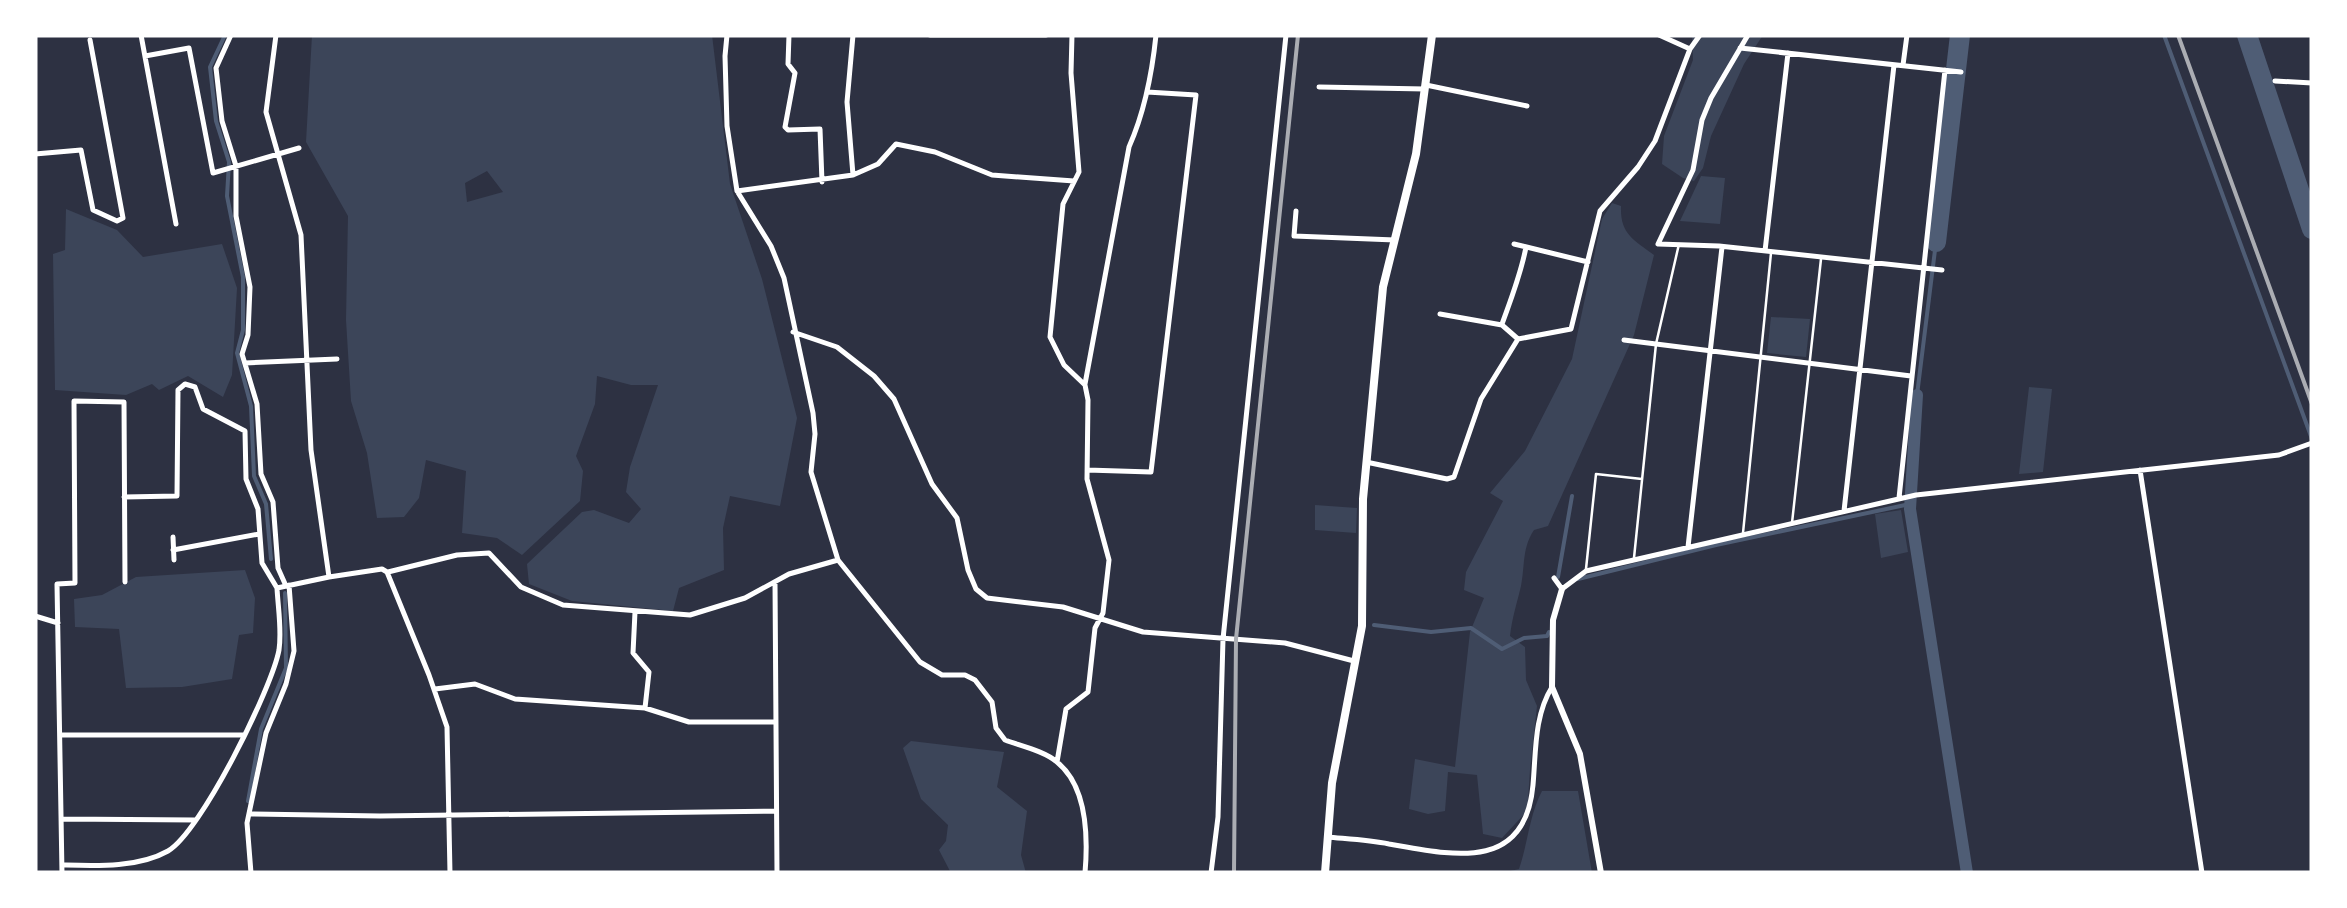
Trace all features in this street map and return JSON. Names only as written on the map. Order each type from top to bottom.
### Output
[{"type":"main road","points":[[1324,873],[1332,783],[1363,611],[1361,536],[1383,287],[1416,154],[1432,35]]},
{"type":"street","points":[[140,35],[176,224]]},
{"type":"street","points":[[231,35],[216,68],[250,287],[248,335],[242,354],[257,404],[261,474],[272,502],[278,568],[287,586],[294,650],[286,684],[266,733],[247,824],[251,873]]},
{"type":"street","points":[[276,35],[266,112],[301,235],[311,450],[328,578]]},
{"type":"street","points":[[728,35],[727,126],[737,191],[784,278],[813,413],[815,434],[810,472],[838,560],[920,662],[942,674],[966,674],[975,680],[992,702],[999,734],[1057,762],[1072,782],[1087,826],[1085,873]]},
{"type":"street","points":[[790,35],[788,64],[795,73],[786,127],[820,129],[822,182]]},
{"type":"street","points":[[853,35],[847,102],[853,175]]},
{"type":"street","points":[[930,35],[1046,35]]},
{"type":"street","points":[[1072,35],[1079,172],[1063,204],[1050,336],[1064,365],[1085,385]]},
{"type":"street","points":[[1057,762],[1066,709],[1088,692],[1095,628],[1100,620],[1108,560],[1107,545],[1092,506],[1087,470],[1085,385],[1128,147],[1140,122],[1156,35]]},
{"type":"street","points":[[1210,873],[1218,817],[1222,639],[1286,35]]},
{"type":"street","points":[[1660,35],[1690,49]]},
{"type":"street","points":[[1748,35],[1710,98],[1693,170],[1658,244],[1940,270]]},
{"type":"street","points":[[1904,66],[1907,35]]},
{"type":"street","points":[[1366,462],[1447,479],[1454,477],[1481,399],[1518,339],[1570,329],[1600,211],[1656,141],[1698,37]]},
{"type":"street","points":[[35,154],[81,150],[93,210],[117,221],[123,218],[90,40]]},
{"type":"street","points":[[144,56],[189,48],[212,173],[299,148]]},
{"type":"street","points":[[1740,48],[1961,72]]},
{"type":"street","points":[[1768,252],[1788,53]]},
{"type":"street","points":[[1844,511],[1894,64]]},
{"type":"street","points":[[1900,498],[1948,70]]},
{"type":"street","points":[[2275,81],[2312,83]]},
{"type":"street","points":[[1319,87],[1426,87],[1527,106]]},
{"type":"street","points":[[1087,470],[1152,472],[1196,95],[1147,92]]},
{"type":"street","points":[[737,191],[853,175],[878,164],[896,144],[916,146],[992,175],[1074,181]]},
{"type":"street","points":[[1296,210],[1294,236],[1395,240]]},
{"type":"street","points":[[1514,244],[1588,262]]},
{"type":"street","points":[[1502,324],[1520,280],[1526,247]]},
{"type":"street","points":[[1688,547],[1722,247]]},
{"type":"street","points":[[1440,314],[1502,324],[1518,339]]},
{"type":"street","points":[[794,332],[837,347],[874,376],[894,399],[932,484],[957,518],[968,570],[976,589],[987,598],[1063,607],[1142,632],[1286,643],[1356,662]]},
{"type":"street","points":[[1624,340],[1911,376]]},
{"type":"street","points":[[245,363],[337,359]]},
{"type":"street","points":[[124,497],[177,496],[178,390],[185,384],[196,387],[204,409],[245,431],[246,480],[258,509],[262,563],[277,588],[280,646],[275,667],[244,735],[181,841],[155,856],[108,866],[62,869],[57,584],[75,583],[74,401],[124,402],[124,497],[125,582]]},
{"type":"street","points":[[1601,873],[1580,754],[1552,687],[1553,620],[1562,590],[1586,571],[1900,498],[2279,455],[2312,443]]},
{"type":"street","points":[[2140,470],[2202,873]]},
{"type":"street","points":[[174,550],[259,534]]},
{"type":"street","points":[[173,537],[174,560]]},
{"type":"street","points":[[277,588],[387,572],[457,555],[489,553],[521,588],[563,605],[690,615],[708,612],[789,574],[838,560]]},
{"type":"street","points":[[387,572],[447,727],[450,873]]},
{"type":"street","points":[[1554,578],[1562,590]]},
{"type":"street","points":[[775,582],[777,873]]},
{"type":"street","points":[[635,611],[633,653],[648,672],[645,708]]},
{"type":"street","points":[[35,616],[58,622]]},
{"type":"street","points":[[435,690],[475,684],[514,699],[645,708],[689,722],[776,722]]},
{"type":"street","points":[[1327,837],[1450,855],[1490,852],[1504,843],[1530,812],[1540,711],[1552,687]]},
{"type":"street","points":[[60,736],[244,735]]},
{"type":"street","points":[[250,814],[776,811]]},
{"type":"street","points":[[61,820],[195,820]]},
{"type":"lane","points":[[1634,559],[1656,344],[1679,244]]},
{"type":"lane","points":[[1742,535],[1768,252]]},
{"type":"lane","points":[[1792,523],[1821,257]]},
{"type":"lane","points":[[1586,571],[1596,474],[1643,480]]},
{"type":"shaded area","points":[[312,35],[712,35],[730,184],[762,279],[797,418],[780,506],[730,496],[723,528],[724,570],[679,588],[673,611],[572,601],[529,584],[527,564],[582,512],[594,510],[629,523],[641,509],[626,492],[630,467],[658,385],[631,385],[597,376],[595,404],[576,456],[583,471],[580,501],[522,555],[497,538],[462,533],[466,471],[426,460],[419,498],[404,517],[377,518],[367,453],[351,401],[346,320],[348,216],[306,142]],"holes":[[[487,171],[503,192],[467,202],[465,183]]]},
{"type":"shaded area","points":[[1692,35],[1763,35],[1744,64],[1711,136],[1703,168],[1694,181],[1662,164],[1664,136],[1693,60]]},
{"type":"shaded area","points":[[1701,176],[1725,178],[1720,224],[1680,221]]},
{"type":"shaded area","points":[[1612,203],[1621,206],[1629,235],[1654,255],[1634,335],[1548,526],[1534,530],[1526,550],[1510,636],[1525,647],[1526,680],[1537,706],[1528,800],[1531,807],[1502,838],[1483,834],[1477,775],[1448,772],[1445,811],[1428,814],[1409,809],[1415,759],[1455,767],[1470,632],[1484,598],[1464,590],[1466,572],[1503,501],[1490,493],[1525,451],[1572,359],[1602,219]]},
{"type":"shaded area","points":[[66,209],[117,230],[143,257],[222,244],[237,288],[232,375],[223,397],[188,376],[159,390],[152,384],[126,395],[55,390],[53,254],[65,250]]},
{"type":"shaded area","points":[[1771,317],[1810,319],[1806,357],[1767,353]]},
{"type":"shaded area","points":[[2029,387],[2052,389],[2043,472],[2019,474]]},
{"type":"shaded area","points":[[1315,505],[1357,508],[1356,533],[1315,530]]},
{"type":"shaded area","points":[[1901,510],[1908,552],[1881,558],[1875,514]]},
{"type":"shaded area","points":[[245,570],[255,598],[253,633],[239,635],[232,679],[182,687],[126,688],[119,629],[75,627],[74,599],[102,595],[136,577]]},
{"type":"shaded area","points":[[911,741],[1004,752],[997,787],[1027,811],[1021,855],[1026,873],[951,873],[939,850],[946,841],[948,825],[921,799],[903,748]]},
{"type":"shaded area","points":[[1542,791],[1578,791],[1592,873],[1502,873],[1519,869]]},
{"type":"waterway","points":[[225,35],[210,67],[216,121],[229,162],[227,196],[243,277],[243,330],[237,353],[251,406],[254,476],[266,504],[271,559]]},
{"type":"waterway","points":[[1936,242],[1960,35]]},
{"type":"waterway","points":[[2164,35],[2312,439]]},
{"type":"waterway","points":[[2247,35],[2312,229]]},
{"type":"waterway","points":[[1917,395],[1936,242]]},
{"type":"waterway","points":[[1917,395],[1910,509],[1967,873]]},
{"type":"waterway","points":[[1558,577],[1572,496]]},
{"type":"waterway","points":[[1578,579],[1910,504]]},
{"type":"waterway","points":[[248,801],[261,729],[286,668],[285,593]]},
{"type":"waterway","points":[[1374,625],[1431,632],[1471,628],[1502,649],[1524,638],[1547,636],[1549,632]]},
{"type":"railway","points":[[1234,873],[1236,639],[1298,35]]},
{"type":"railway","points":[[2178,35],[2312,404]]}]
